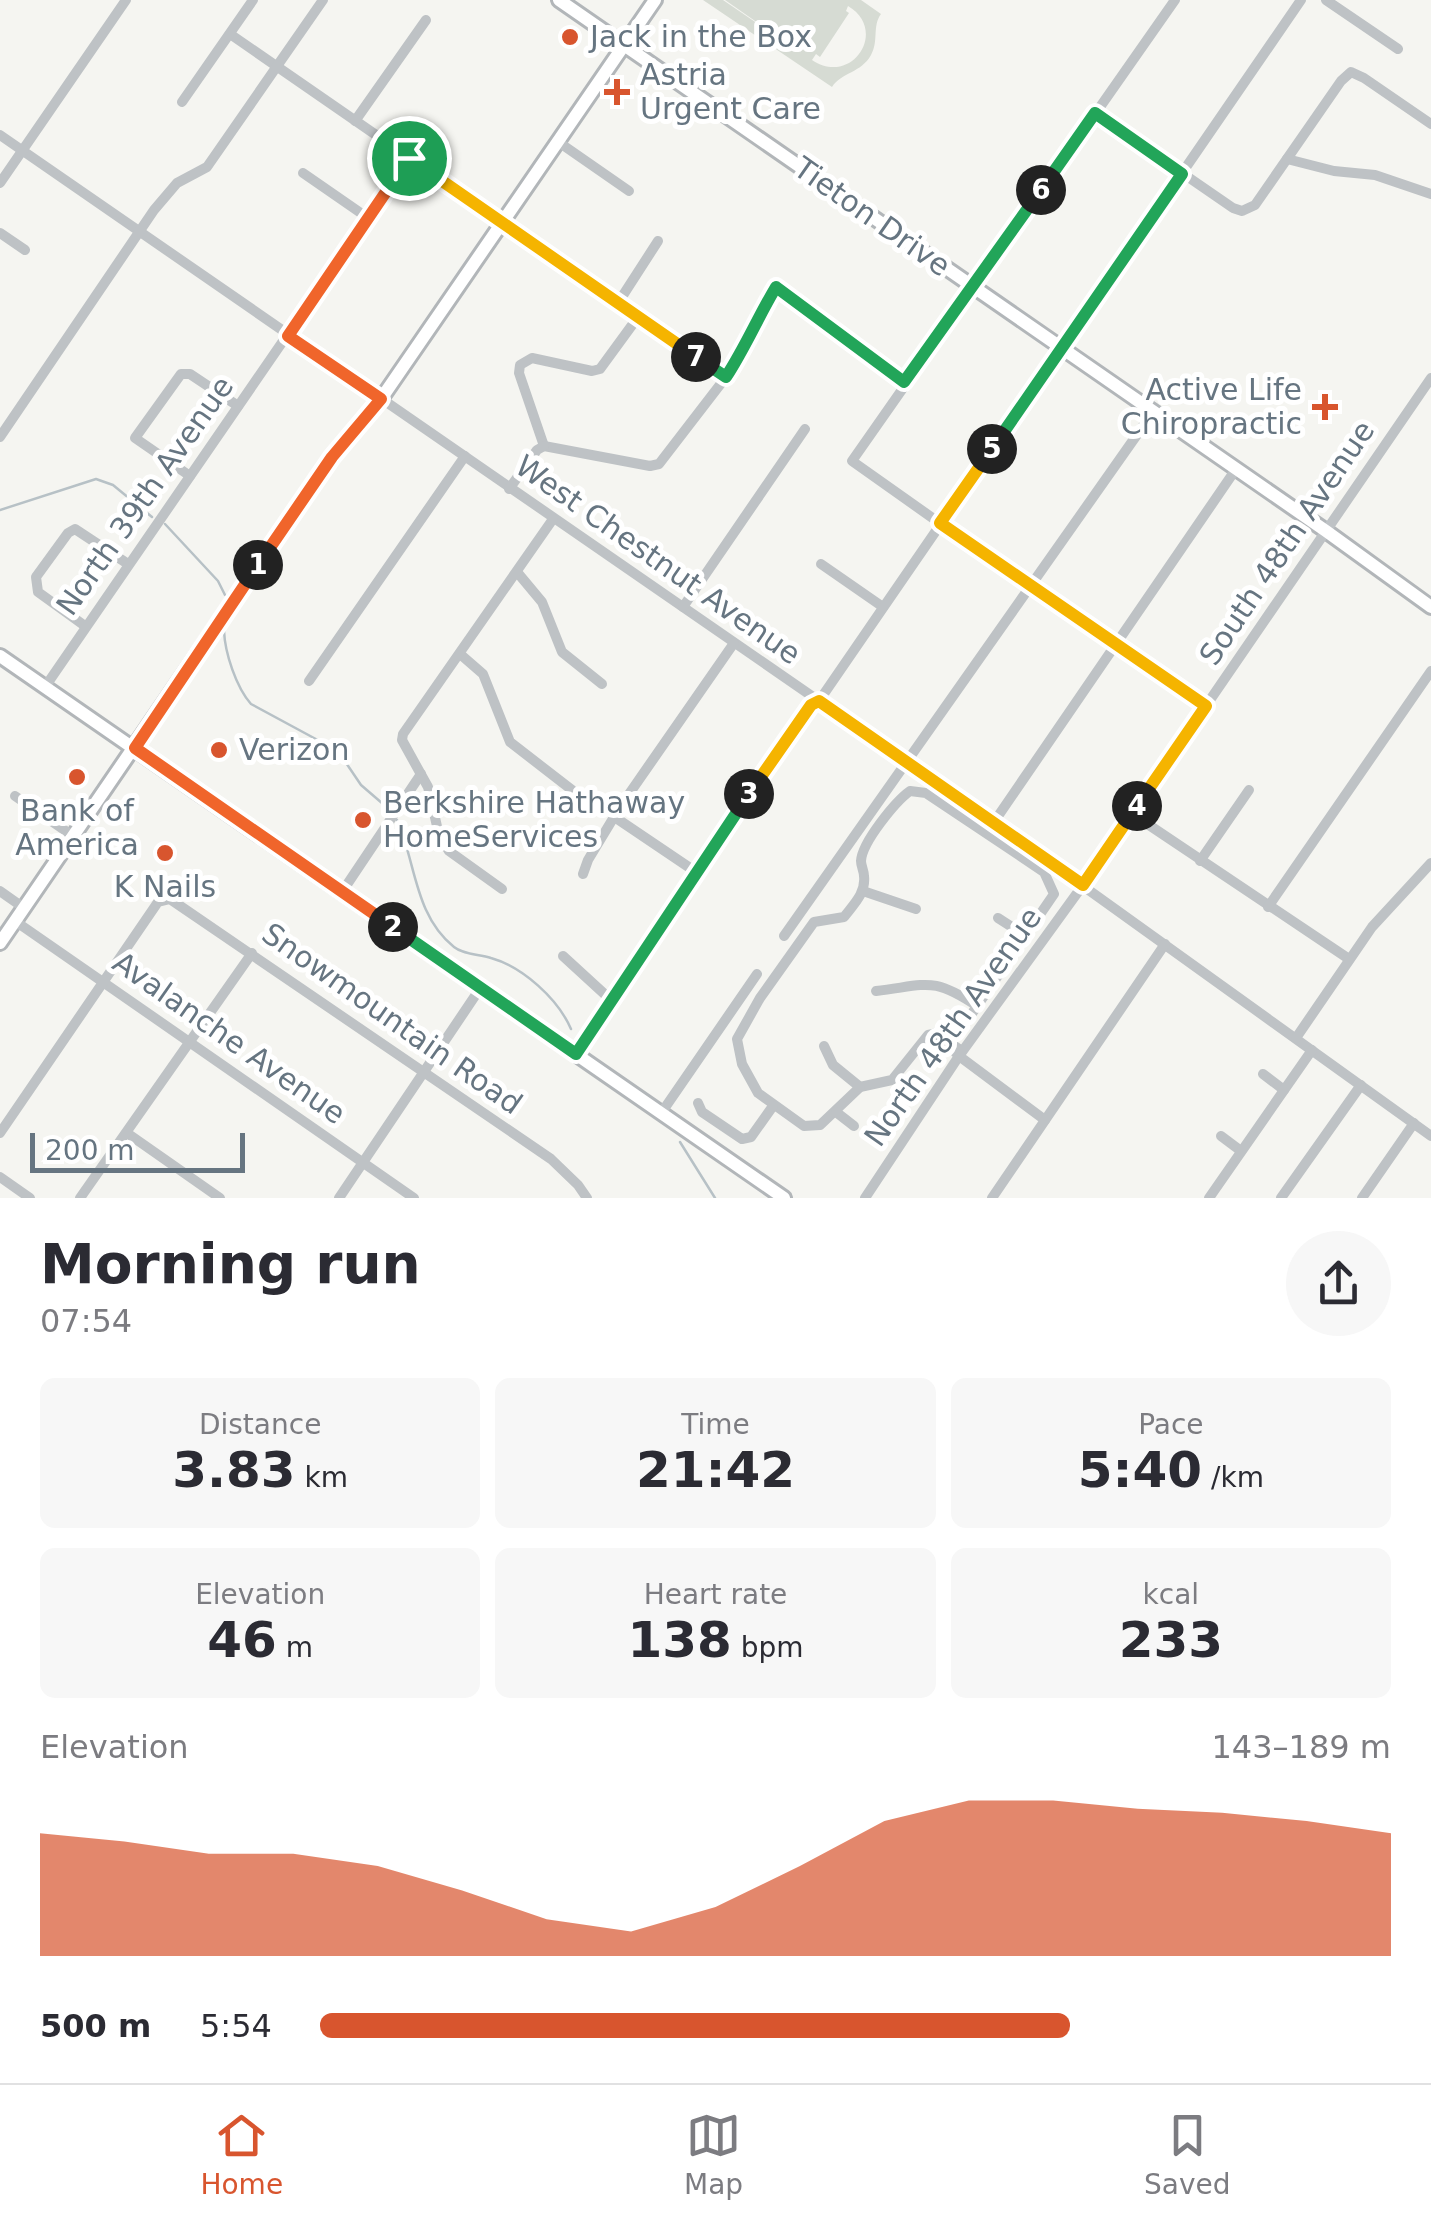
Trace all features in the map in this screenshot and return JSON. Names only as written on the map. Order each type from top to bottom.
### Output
[{"type":"main road","name":"Tieton Drive","points":[[559,0],[1326,530],[1431,607]]},
{"type":"main road","points":[[0,943],[332,457],[381,399],[655,0]]},
{"type":"main road","points":[[0,656],[778,1196]]},
{"type":"street","points":[[0,183],[126,0]]},
{"type":"street","points":[[182,102],[252,0]]},
{"type":"street","points":[[0,437],[172,188],[207,166],[323,0]]},
{"type":"street","points":[[1174,0],[852,461],[1206,706]]},
{"type":"street","points":[[576,1054],[715,842],[811,705],[819,701],[1301,0]]},
{"type":"street","points":[[1326,0],[1398,49]]},
{"type":"street","points":[[355,122],[426,20]]},
{"type":"street","points":[[230,34],[726,377]]},
{"type":"street","points":[[1095,113],[1233,208],[1249,210],[1351,72],[1431,124]]},
{"type":"street","name":"West Chestnut Avenue","points":[[0,135],[994,822],[1431,1136]]},
{"type":"street","points":[[557,142],[629,191]]},
{"type":"street","name":"North 39th Avenue","points":[[45,687],[409,158]]},
{"type":"street","points":[[1287,159],[1334,171],[1375,175],[1431,194]]},
{"type":"street","points":[[303,173],[368,218]]},
{"type":"street","points":[[0,233],[25,250]]},
{"type":"street","points":[[618,303],[658,241]]},
{"type":"street","points":[[509,489],[544,446],[650,466],[659,464],[726,377],[776,287],[904,382]]},
{"type":"street","points":[[544,446],[520,365],[532,358],[592,371],[600,369],[638,317]]},
{"type":"street","points":[[190,476],[135,438],[181,374],[190,374],[238,406]]},
{"type":"street","name":"South 48th Avenue","points":[[1083,885],[1431,378]]},
{"type":"street","points":[[784,936],[1153,412]]},
{"type":"street","points":[[683,608],[804,430]]},
{"type":"street","points":[[308,681],[464,456]]},
{"type":"street","points":[[994,822],[1236,469]]},
{"type":"street","points":[[502,889],[449,852],[440,835],[428,787],[402,740],[553,519]]},
{"type":"street","points":[[85,626],[38,592],[36,577],[74,529],[128,564]]},
{"type":"street","points":[[822,564],[883,607]]},
{"type":"street","points":[[517,572],[542,602],[562,652],[602,684]]},
{"type":"street","points":[[583,874],[632,791],[734,642]]},
{"type":"street","points":[[460,654],[483,674],[510,742],[572,790]]},
{"type":"street","points":[[1268,907],[1431,671]]},
{"type":"street","points":[[342,892],[421,774]]},
{"type":"street","points":[[1200,861],[1249,790]]},
{"type":"street","points":[[910,791],[926,792],[1044,872],[1054,894],[962,1028],[923,1038],[892,1080],[860,1088],[836,1112],[811,1128],[758,1093],[742,1064],[737,1039],[760,998],[814,922],[844,917],[863,891],[861,859],[866,848],[897,800],[910,791]]},
{"type":"street","points":[[15,796],[72,836]]},
{"type":"street","points":[[1132,813],[1349,959]]},
{"type":"street","points":[[616,818],[696,872]]},
{"type":"street","points":[[1296,1038],[1372,928],[1430,866]]},
{"type":"street","name":"North 48th Avenue","points":[[866,1198],[960,1054],[1083,885]]},
{"type":"street","points":[[863,891],[916,908]]},
{"type":"street","points":[[0,892],[24,908]]},
{"type":"street","name":"Snowmountain Road","points":[[104,981],[158,902],[176,900],[551,1160],[587,1198]]},
{"type":"street","points":[[998,918],[1026,936]]},
{"type":"street","name":"Avalanche Avenue","points":[[15,921],[414,1198]]},
{"type":"street","points":[[992,1198],[1165,944]]},
{"type":"street","points":[[80,1198],[252,953]]},
{"type":"street","points":[[563,956],[611,1000]]},
{"type":"street","points":[[662,1112],[757,974]]},
{"type":"street","points":[[0,1132],[104,981]]},
{"type":"street","points":[[876,991],[938,984],[977,1006]]},
{"type":"street","points":[[339,1198],[482,987]]},
{"type":"street","points":[[748,990],[760,998]]},
{"type":"street","points":[[936,1033],[1045,1120]]},
{"type":"street","points":[[824,1046],[833,1065],[860,1088]]},
{"type":"street","points":[[1209,1198],[1312,1050]]},
{"type":"street","points":[[1263,1074],[1284,1090]]},
{"type":"street","points":[[1282,1198],[1361,1085]]},
{"type":"street","points":[[698,1103],[702,1112],[742,1139],[751,1137],[773,1106]]},
{"type":"street","points":[[836,1112],[854,1126]]},
{"type":"street","points":[[1362,1198],[1414,1124]]},
{"type":"street","points":[[127,1133],[220,1198]]},
{"type":"street","points":[[1221,1136],[1241,1151]]},
{"type":"street","points":[[0,1177],[30,1198]]},
{"type":"shaded area","points":[[703,0],[723,0],[792,47],[725,0],[861,0],[881,14],[873,50],[867,61],[832,87]],"holes":[[[848,6],[860,16],[865,41],[852,61],[827,66],[812,60],[816,54],[820,57],[849,13]]]},
{"type":"waterway","points":[[0,510],[96,479],[113,485],[152,517]]},
{"type":"waterway","points":[[165,524],[218,581],[225,595]]},
{"type":"waterway","points":[[224,631],[232,669],[251,704],[338,751],[361,785],[390,810]]},
{"type":"waterway","points":[[397,820],[423,904],[441,934],[458,950],[503,962],[527,977],[558,1007],[571,1029]]},
{"type":"waterway","points":[[680,1142],[715,1198]]},
{"type":"place","name":"Jack in the Box","points":[[570,37]]},
{"type":"place","name":"Astria Urgent Care","points":[[617,92]]},
{"type":"place","name":"Active Life Chiropractic","points":[[1325,407]]},
{"type":"place","name":"Verizon","points":[[219,750]]},
{"type":"place","name":"Bank of America","points":[[77,777]]},
{"type":"place","name":"Berkshire Hathaway HomeServices","points":[[363,820]]},
{"type":"place","name":"K Nails","points":[[165,853]]},
{"type":"route","points":[[1095,113],[1182,174],[940,523],[1206,706],[1083,885],[819,701],[811,705],[715,842],[576,1054],[135,748],[332,457],[381,399],[288,336],[409,158],[726,377],[776,287],[904,382],[1095,113]]}]
